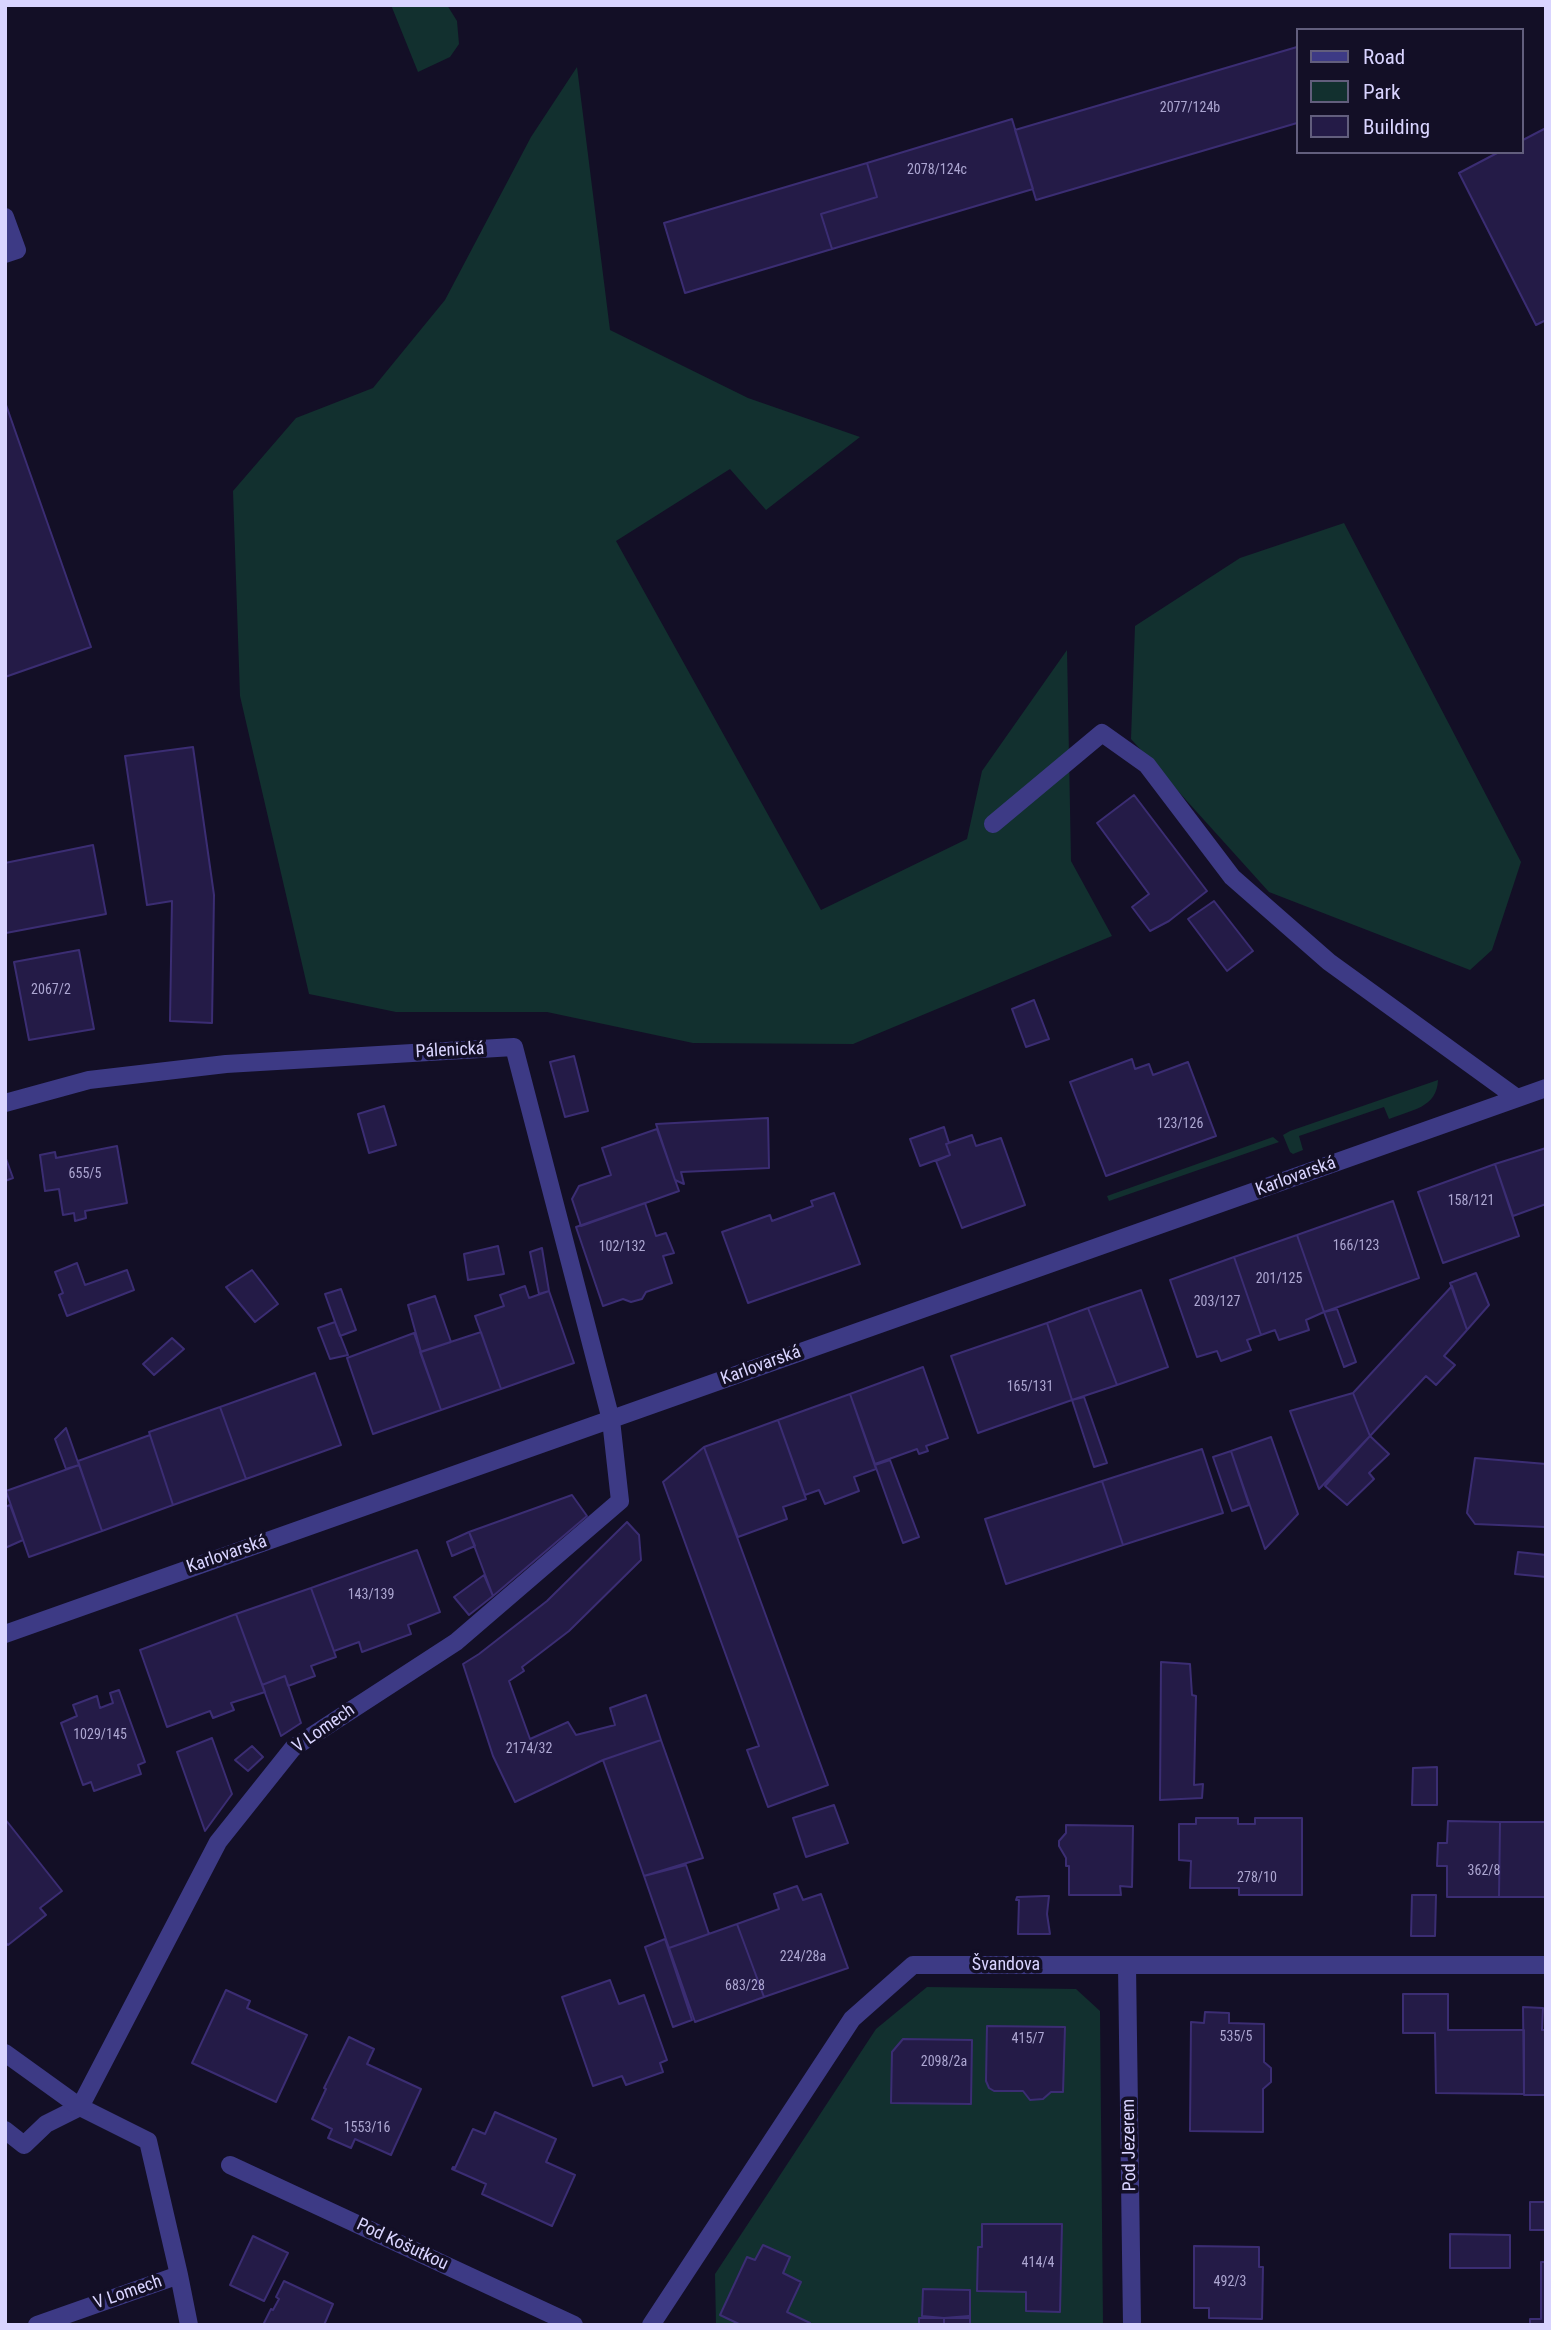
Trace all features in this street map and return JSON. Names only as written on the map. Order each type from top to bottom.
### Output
[{"type":"street","points":[[5,217],[17,250],[5,254]]},
{"type":"street","points":[[993,824],[1102,733],[1147,765],[1232,877],[1242,886],[1329,961],[1517,1098]]},
{"type":"street","name":"Pálenická","points":[[5,1103],[89,1080],[226,1063],[514,1047],[611,1420]]},
{"type":"street","name":"Karlovarská","points":[[5,1633],[1546,1088]]},
{"type":"street","name":"V Lomech","points":[[189,2325],[148,2141],[80,2107],[218,1842],[293,1748],[456,1642],[620,1502],[611,1420]]},
{"type":"street","name":"Švandova","points":[[651,2325],[852,2019],[914,1965],[1546,1965]]},
{"type":"street","name":"Pod Jezerem","points":[[1127,1965],[1132,2325]]},
{"type":"street","points":[[5,2053],[80,2107],[46,2124],[24,2145],[5,2130]]},
{"type":"street","name":"Pod Košutkou","points":[[230,2165],[574,2325]]},
{"type":"street","name":"V Lomech","points":[[37,2325],[179,2275]]},
{"type":"green space","points":[[391,5],[447,5],[457,21],[459,44],[450,57],[418,72]]},
{"type":"green space","points":[[577,67],[610,330],[748,398],[860,437],[766,510],[730,469],[616,541],[821,910],[967,839],[982,771],[1067,650],[1071,861],[1112,936],[853,1044],[693,1043],[547,1012],[396,1012],[309,994],[240,696],[233,491],[296,418],[373,388],[445,300],[531,137]]},
{"type":"green space","points":[[1344,523],[1521,862],[1492,950],[1470,970],[1269,892],[1131,739],[1135,626],[1240,558]]},
{"type":"green space","points":[[1438,1080],[1433,1097],[1421,1107],[1389,1119],[1384,1107],[1299,1136],[1303,1150],[1293,1154],[1290,1152],[1283,1135],[1290,1131]]},
{"type":"green space","points":[[1273,1137],[1279,1142],[1109,1201],[1107,1196]]},
{"type":"green space","points":[[927,1987],[1076,1989],[1100,2011],[1103,2325],[716,2325],[715,2274],[876,2029]]},
{"type":"building","points":[[1296,47],[1296,123],[1036,200],[1015,130]]},
{"type":"building","points":[[1012,119],[1033,189],[832,249],[821,214],[877,197],[867,163]]},
{"type":"building","points":[[1546,128],[1546,320],[1536,325],[1459,173],[1495,154],[1523,154],[1523,140]]},
{"type":"building","points":[[867,163],[877,197],[821,214],[832,249],[685,293],[664,223]]},
{"type":"building","points":[[5,402],[91,647],[5,677]]},
{"type":"building","points":[[193,747],[214,895],[212,1023],[170,1021],[172,901],[147,905],[125,756]]},
{"type":"building","points":[[1134,795],[1207,891],[1169,921],[1150,931],[1132,907],[1149,894],[1097,823]]},
{"type":"building","points":[[93,845],[106,914],[6,933],[5,863]]},
{"type":"building","points":[[1214,901],[1253,951],[1227,971],[1188,919]]},
{"type":"building","points":[[79,950],[94,1029],[29,1040],[14,962]]},
{"type":"building","points":[[1034,1000],[1049,1039],[1026,1047],[1012,1009]]},
{"type":"building","points":[[574,1056],[588,1111],[565,1117],[550,1062]]},
{"type":"building","points":[[1132,1059],[1135,1069],[1149,1064],[1153,1075],[1188,1062],[1216,1136],[1106,1176],[1070,1082]]},
{"type":"building","points":[[384,1106],[396,1145],[369,1153],[358,1114]]},
{"type":"building","points":[[768,1118],[769,1168],[681,1172],[684,1184],[675,1180],[656,1124]]},
{"type":"building","points":[[944,1127],[950,1155],[920,1166],[910,1139]]},
{"type":"building","points":[[657,1129],[679,1191],[581,1226],[572,1199],[579,1186],[611,1175],[602,1148]]},
{"type":"building","points":[[972,1135],[976,1146],[1001,1138],[1025,1205],[962,1228],[936,1161],[950,1155],[946,1144]]},
{"type":"building","points":[[117,1146],[127,1203],[85,1211],[86,1218],[75,1221],[74,1213],[63,1215],[59,1189],[45,1191],[40,1155],[55,1152],[56,1158]]},
{"type":"building","points":[[1546,1148],[1546,1204],[1513,1216],[1495,1164]]},
{"type":"building","points":[[5,1156],[13,1178],[5,1181]]},
{"type":"building","points":[[1495,1164],[1519,1236],[1443,1263],[1418,1192]]},
{"type":"building","points":[[834,1193],[860,1264],[748,1303],[722,1232],[770,1215],[772,1221],[813,1206],[811,1201]]},
{"type":"building","points":[[1393,1201],[1419,1278],[1324,1312],[1297,1235]]},
{"type":"building","points":[[645,1203],[656,1236],[666,1233],[674,1253],[663,1256],[672,1283],[646,1292],[642,1299],[631,1302],[623,1299],[603,1306],[576,1227]]},
{"type":"building","points":[[1297,1235],[1324,1312],[1306,1320],[1309,1330],[1279,1340],[1275,1330],[1261,1335],[1234,1257]]},
{"type":"building","points":[[498,1246],[504,1274],[468,1280],[464,1254]]},
{"type":"building","points":[[542,1248],[549,1291],[539,1294],[530,1252]]},
{"type":"building","points":[[1234,1257],[1261,1335],[1247,1340],[1251,1350],[1221,1361],[1217,1351],[1197,1357],[1170,1280]]},
{"type":"building","points":[[77,1263],[85,1285],[127,1270],[134,1290],[67,1316],[59,1295],[63,1293],[55,1272]]},
{"type":"building","points":[[252,1270],[278,1304],[255,1322],[226,1287]]},
{"type":"building","points":[[1476,1273],[1489,1305],[1467,1330],[1450,1283]]},
{"type":"building","points":[[525,1286],[529,1298],[549,1291],[574,1363],[501,1389],[475,1316],[504,1306],[500,1295]]},
{"type":"building","points":[[1452,1286],[1467,1330],[1444,1356],[1455,1365],[1436,1385],[1426,1376],[1370,1436],[1353,1393]]},
{"type":"building","points":[[341,1289],[356,1330],[340,1336],[325,1294]]},
{"type":"building","points":[[1141,1290],[1168,1367],[1117,1385],[1088,1308]]},
{"type":"building","points":[[435,1296],[451,1342],[421,1352],[408,1305]]},
{"type":"building","points":[[1088,1308],[1117,1385],[1072,1400],[1047,1323]]},
{"type":"building","points":[[1337,1309],[1356,1362],[1344,1367],[1324,1312]]},
{"type":"building","points":[[335,1322],[348,1355],[330,1359],[318,1328]]},
{"type":"building","points":[[1047,1323],[1072,1400],[978,1433],[951,1356]]},
{"type":"building","points":[[481,1332],[501,1389],[441,1410],[420,1352]]},
{"type":"building","points":[[414,1333],[441,1410],[373,1434],[347,1358]]},
{"type":"building","points":[[172,1338],[184,1349],[154,1375],[143,1364]]},
{"type":"building","points":[[923,1367],[948,1438],[926,1446],[928,1451],[919,1454],[917,1449],[875,1464],[850,1394]]},
{"type":"building","points":[[315,1373],[341,1445],[246,1479],[220,1407]]},
{"type":"building","points":[[1353,1393],[1370,1436],[1319,1489],[1290,1411]]},
{"type":"building","points":[[850,1394],[876,1469],[854,1477],[859,1491],[825,1504],[819,1490],[805,1495],[778,1420]]},
{"type":"building","points":[[1084,1397],[1107,1463],[1094,1467],[1072,1400]]},
{"type":"building","points":[[220,1407],[246,1479],[173,1505],[149,1432]]},
{"type":"building","points":[[778,1420],[806,1499],[783,1507],[787,1519],[738,1537],[704,1447]]},
{"type":"building","points":[[66,1428],[79,1465],[66,1469],[55,1439]]},
{"type":"building","points":[[150,1435],[173,1505],[102,1531],[78,1461]]},
{"type":"building","points":[[1370,1436],[1389,1454],[1369,1473],[1374,1479],[1347,1505],[1325,1486]]},
{"type":"building","points":[[1271,1437],[1298,1514],[1265,1549],[1231,1451]]},
{"type":"building","points":[[704,1447],[828,1785],[768,1807],[747,1750],[759,1746],[663,1482]]},
{"type":"building","points":[[1202,1449],[1223,1513],[1123,1545],[1102,1481]]},
{"type":"building","points":[[1231,1451],[1249,1505],[1232,1511],[1213,1457]]},
{"type":"building","points":[[1475,1458],[1546,1464],[1546,1527],[1475,1524],[1467,1513]]},
{"type":"building","points":[[890,1460],[919,1537],[903,1543],[875,1465]]},
{"type":"building","points":[[79,1465],[102,1531],[29,1557],[6,1491]]},
{"type":"building","points":[[1102,1481],[1123,1545],[1006,1584],[985,1519]]},
{"type":"building","points":[[572,1495],[587,1516],[493,1596],[469,1532]]},
{"type":"building","points":[[10,1505],[23,1540],[5,1548],[5,1507]]},
{"type":"building","points":[[627,1522],[639,1535],[641,1560],[569,1631],[522,1667],[524,1671],[509,1681],[530,1739],[568,1722],[576,1735],[615,1725],[610,1708],[646,1695],[661,1740],[603,1760],[515,1802],[493,1756],[463,1664],[547,1601]]},
{"type":"building","points":[[469,1532],[475,1546],[452,1556],[447,1542]]},
{"type":"building","points":[[417,1550],[440,1612],[408,1625],[411,1634],[362,1652],[359,1642],[334,1651],[311,1588]]},
{"type":"building","points":[[1518,1552],[1546,1555],[1546,1577],[1515,1574]]},
{"type":"building","points":[[484,1575],[493,1596],[469,1615],[454,1597]]},
{"type":"building","points":[[311,1588],[336,1657],[311,1666],[315,1676],[288,1686],[285,1676],[262,1685],[236,1614]]},
{"type":"building","points":[[236,1614],[265,1692],[231,1703],[234,1710],[213,1718],[210,1711],[167,1727],[140,1650]]},
{"type":"building","points":[[1161,1662],[1190,1664],[1192,1695],[1196,1696],[1194,1785],[1203,1784],[1202,1798],[1160,1800]]},
{"type":"building","points":[[285,1676],[301,1723],[281,1736],[262,1685]]},
{"type":"building","points":[[119,1690],[145,1762],[138,1765],[141,1774],[94,1791],[91,1782],[83,1785],[61,1723],[77,1716],[73,1705],[97,1696],[100,1708],[113,1703],[110,1693]]},
{"type":"building","points":[[212,1738],[232,1794],[205,1831],[177,1752]]},
{"type":"building","points":[[661,1740],[703,1858],[644,1876],[603,1760]]},
{"type":"building","points":[[252,1746],[263,1757],[248,1771],[235,1760]]},
{"type":"building","points":[[1437,1767],[1437,1805],[1412,1805],[1413,1768]]},
{"type":"building","points":[[834,1805],[848,1843],[806,1857],[793,1818]]},
{"type":"building","points":[[1196,1818],[1238,1818],[1238,1824],[1255,1824],[1255,1818],[1302,1818],[1302,1895],[1239,1895],[1239,1888],[1190,1888],[1191,1861],[1179,1860],[1179,1824],[1196,1824]]},
{"type":"building","points":[[5,1819],[62,1891],[40,1908],[46,1915],[8,1945],[5,1942]]},
{"type":"building","points":[[1448,1821],[1500,1822],[1499,1897],[1447,1897],[1447,1866],[1437,1866],[1438,1843],[1447,1843]]},
{"type":"building","points":[[1500,1822],[1546,1822],[1546,1897],[1499,1897]]},
{"type":"building","points":[[1066,1825],[1133,1826],[1132,1887],[1120,1886],[1121,1895],[1069,1895],[1069,1866],[1066,1866],[1066,1858],[1059,1846],[1059,1841],[1066,1833]]},
{"type":"building","points":[[686,1865],[709,1934],[669,1948],[644,1876]]},
{"type":"building","points":[[797,1886],[803,1900],[821,1894],[848,1968],[764,1997],[737,1924],[779,1909],[774,1894]]},
{"type":"building","points":[[1412,1895],[1436,1895],[1435,1936],[1411,1936]]},
{"type":"building","points":[[1049,1896],[1047,1914],[1050,1934],[1018,1934],[1017,1897]]},
{"type":"building","points":[[737,1924],[764,1997],[695,2022],[669,1948]]},
{"type":"building","points":[[665,1939],[692,2020],[673,2027],[645,1947]]},
{"type":"building","points":[[610,1980],[619,2004],[644,1995],[667,2060],[660,2063],[663,2072],[626,2085],[622,2076],[593,2086],[562,1997]]},
{"type":"building","points":[[226,1990],[250,2001],[247,2008],[307,2035],[276,2102],[192,2063]]},
{"type":"building","points":[[1403,1994],[1448,1994],[1448,2030],[1524,2030],[1524,2094],[1436,2093],[1435,2033],[1403,2033]]},
{"type":"building","points":[[1523,2007],[1543,2008],[1542,2030],[1546,2030],[1546,2095],[1524,2095]]},
{"type":"building","points":[[1205,2012],[1229,2013],[1229,2023],[1264,2024],[1264,2062],[1271,2068],[1271,2082],[1263,2089],[1263,2132],[1190,2131],[1191,2022],[1204,2023]]},
{"type":"building","points":[[987,2026],[1065,2027],[1063,2092],[1051,2092],[1043,2099],[1030,2100],[1023,2091],[994,2091],[989,2088],[986,2081]]},
{"type":"building","points":[[349,2037],[374,2049],[367,2064],[421,2089],[391,2155],[355,2139],[351,2148],[328,2138],[332,2129],[312,2119]]},
{"type":"building","points":[[903,2039],[972,2040],[971,2104],[891,2103],[892,2052]]},
{"type":"building","points":[[495,2112],[556,2139],[546,2162],[575,2175],[552,2226],[482,2194],[486,2184],[452,2169],[455,2168],[473,2129],[485,2134]]},
{"type":"building","points":[[1530,2202],[1546,2202],[1546,2230],[1530,2230]]},
{"type":"building","points":[[982,2224],[1062,2224],[1060,2312],[1026,2311],[1026,2292],[977,2291],[978,2247],[982,2247]]},
{"type":"building","points":[[1450,2234],[1510,2235],[1510,2268],[1450,2268]]},
{"type":"building","points":[[253,2236],[288,2253],[264,2301],[230,2285]]},
{"type":"building","points":[[763,2245],[790,2257],[783,2273],[801,2282],[787,2312],[810,2323],[809,2325],[741,2325],[720,2315],[747,2257],[755,2260]]},
{"type":"building","points":[[1194,2246],[1259,2247],[1259,2267],[1263,2267],[1262,2319],[1209,2318],[1209,2308],[1194,2308]]},
{"type":"building","points":[[1541,2262],[1546,2262],[1546,2325],[1530,2325],[1530,2319],[1541,2319]]},
{"type":"building","points":[[284,2281],[333,2304],[324,2325],[263,2325],[279,2299],[276,2297]]},
{"type":"building","points":[[923,2289],[970,2290],[970,2318],[922,2316]]},
{"type":"building","points":[[919,2318],[944,2318],[944,2325],[919,2325]]},
{"type":"building","points":[[944,2318],[970,2318],[970,2325],[944,2325]]}]
